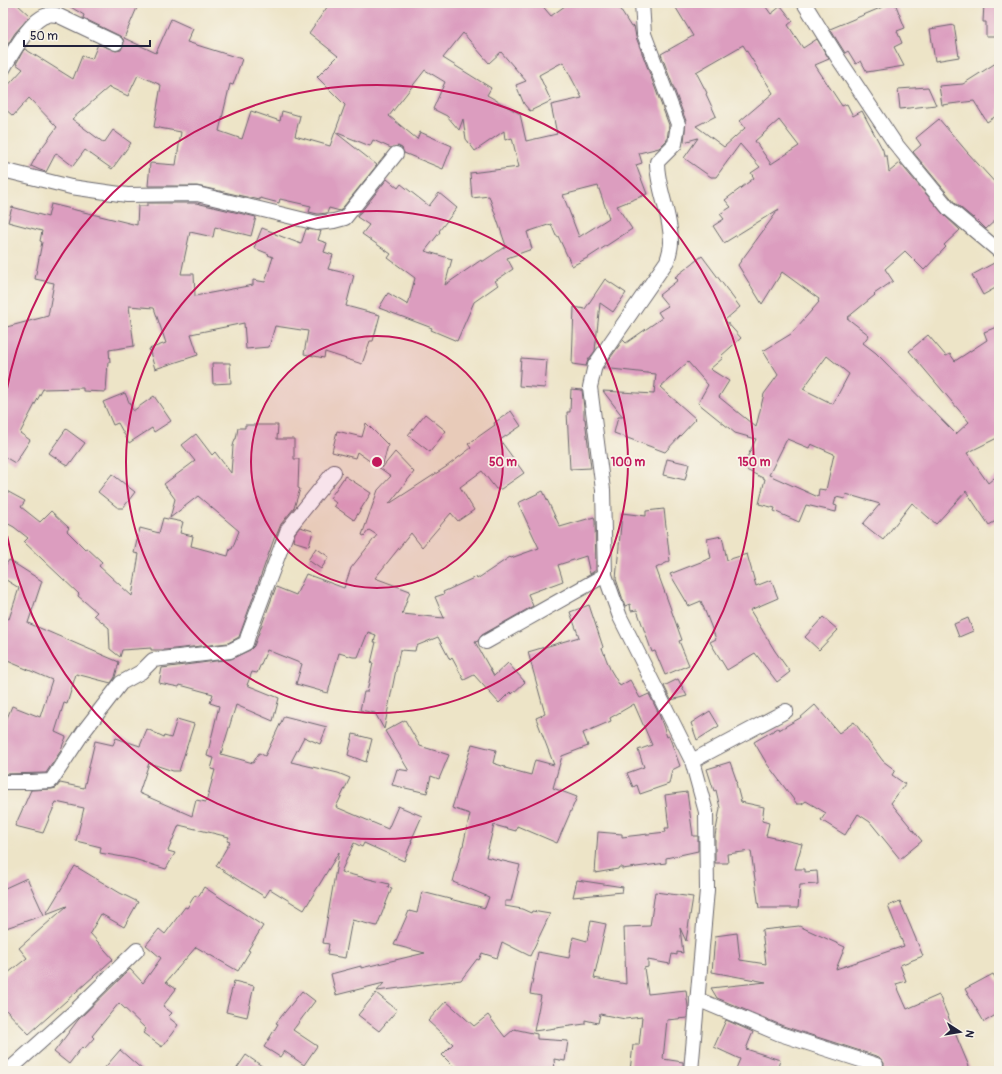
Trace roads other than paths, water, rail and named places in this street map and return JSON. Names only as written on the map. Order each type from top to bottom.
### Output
[{"type":"street","points":[[642,3],[644,34],[678,124],[675,144],[657,162],[657,175],[669,218],[671,244],[667,261],[595,365],[590,387],[603,490],[605,575],[620,617],[692,761],[706,812],[707,890],[696,999],[691,1071]]},
{"type":"street","points":[[804,3],[838,58],[894,142],[950,208],[999,251]]},
{"type":"street","points":[[3,69],[19,41],[36,21],[48,15],[57,16],[116,43]]},
{"type":"street","points":[[3,170],[71,186],[127,195],[197,194],[317,222],[334,222],[345,218],[396,154]]},
{"type":"street","points":[[3,782],[32,782],[51,780],[84,731],[121,683],[141,672],[153,660],[230,651],[246,643],[264,590],[288,529],[334,472]]},
{"type":"street","points":[[486,642],[605,575]]},
{"type":"street","points":[[692,761],[786,711]]},
{"type":"street","points":[[8,1071],[75,1011],[137,950]]},
{"type":"street","points":[[696,999],[780,1034],[876,1065]]}]
